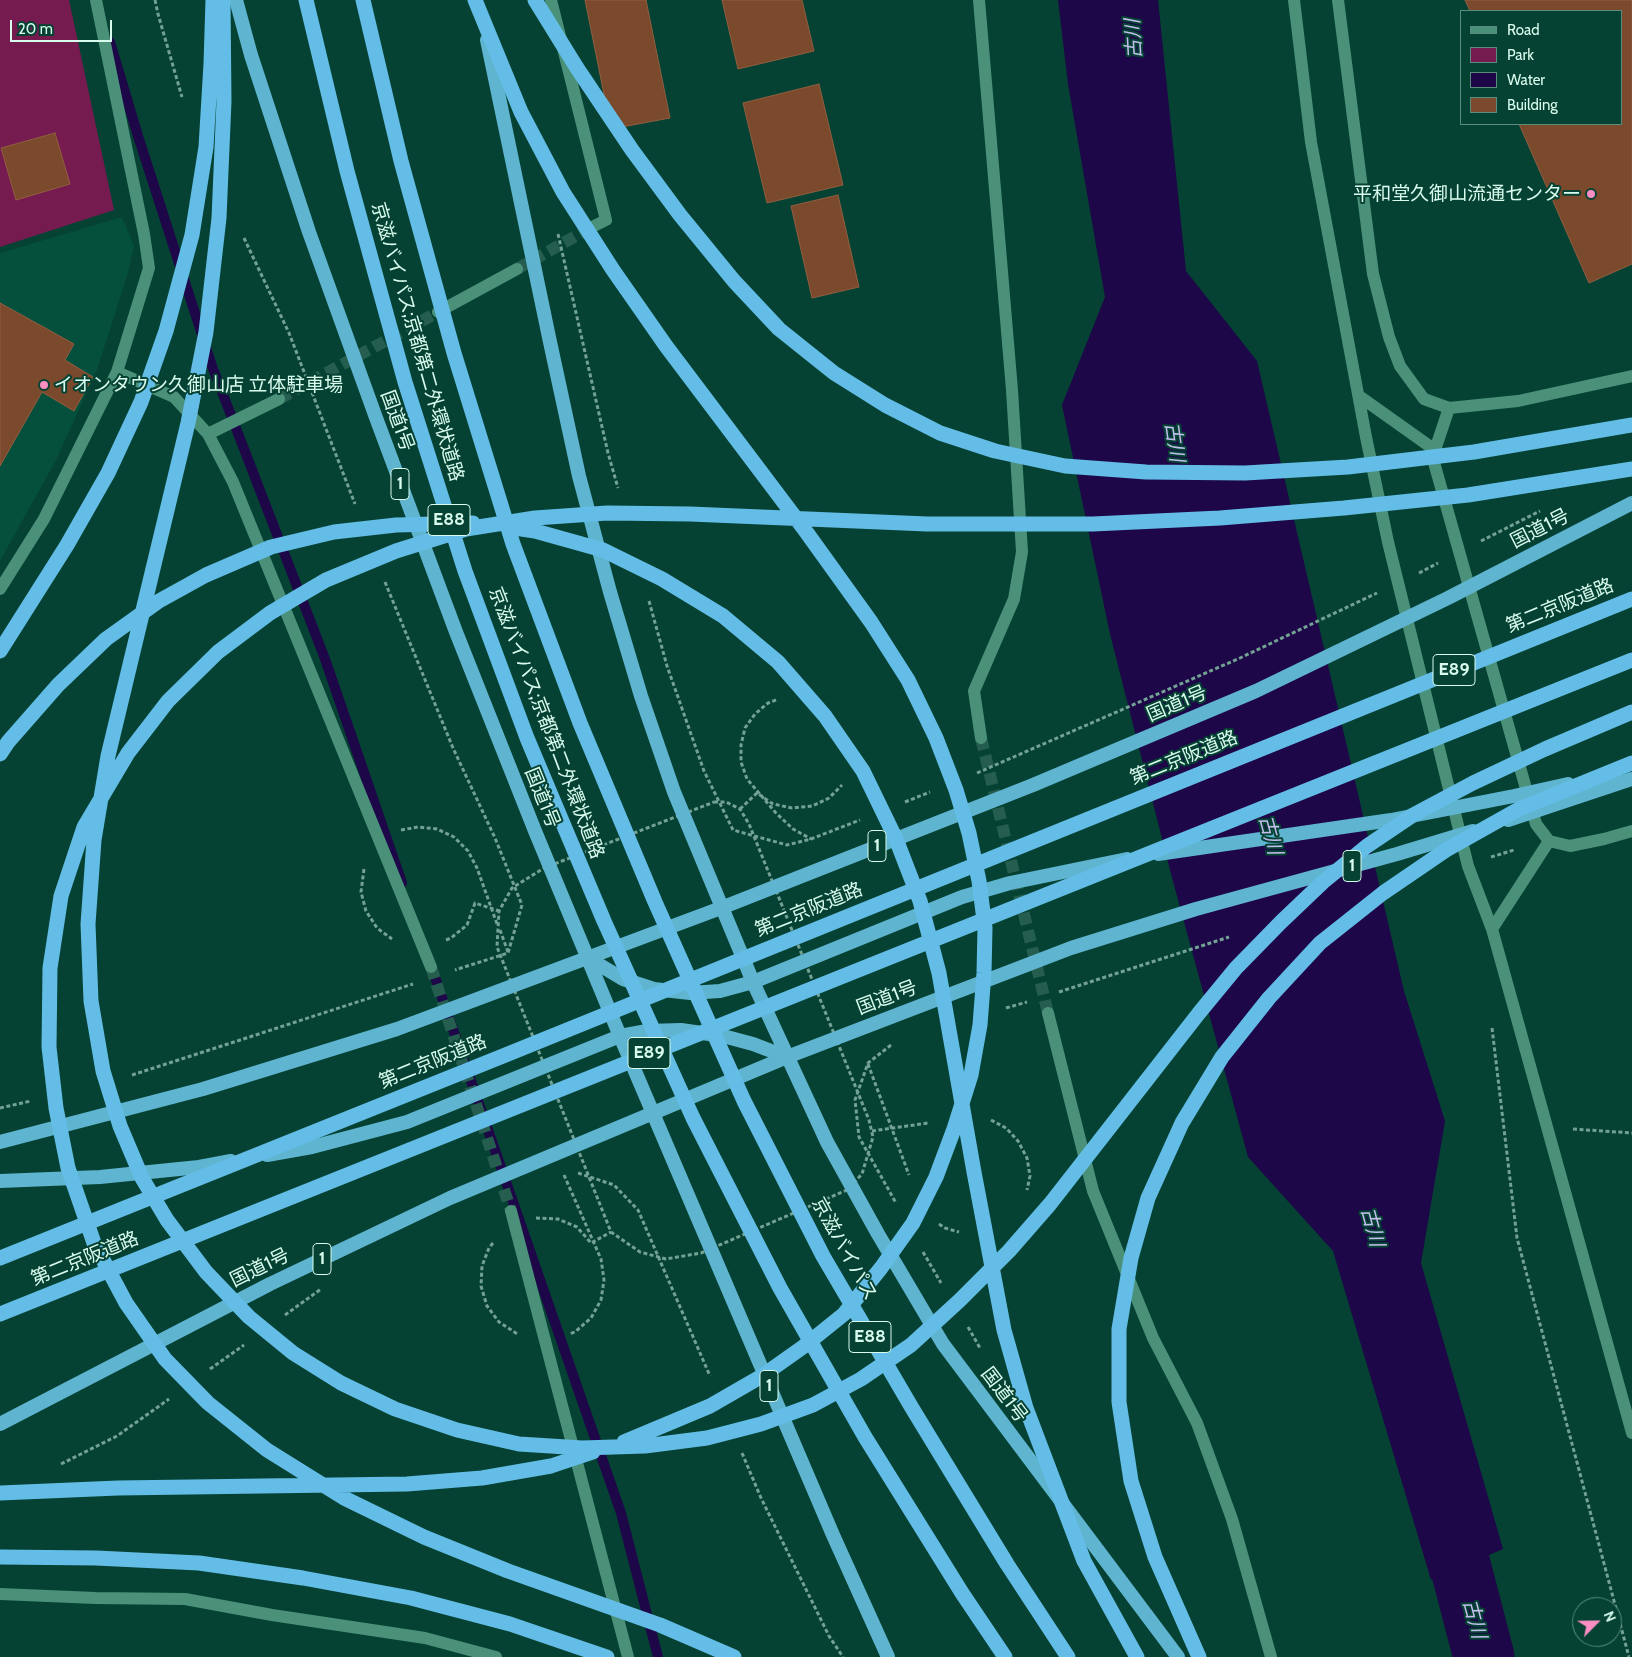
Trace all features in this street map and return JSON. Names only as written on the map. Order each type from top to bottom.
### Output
[{"type":"highway","points":[[0,651],[67,546],[108,473],[141,402],[166,331],[192,236],[206,147],[213,0]]},
{"type":"highway","points":[[223,0],[224,101],[219,218],[206,332],[188,422],[108,756],[94,840],[91,877],[88,924],[91,1001],[103,1072],[120,1126],[142,1178],[167,1220],[206,1272],[249,1317],[293,1353],[341,1383],[394,1409],[457,1430],[520,1444],[582,1448],[645,1446],[707,1438],[761,1424],[813,1405],[862,1379],[911,1345],[1010,1250],[1050,1204],[1236,968],[1323,882],[1367,846],[1413,815],[1473,783],[1545,749],[1632,712]]},
{"type":"highway","name":"国道1号","points":[[236,0],[251,55],[306,223],[374,415],[456,632],[620,1036],[833,1535],[888,1657]]},
{"type":"highway","name":"京滋バイパス;京都第二外環状道路","points":[[306,0],[347,171],[405,382],[466,571],[527,738],[604,921],[693,1118],[780,1288],[865,1437],[962,1593],[1005,1657]]},
{"type":"highway","name":"京滋バイパス;京都第二外環状道路","points":[[363,0],[406,180],[454,353],[513,544],[580,723],[655,902],[700,1002]]},
{"type":"highway","points":[[0,1493],[118,1488],[416,1483],[482,1478],[551,1466],[635,1439],[710,1406],[762,1376],[803,1347],[844,1314],[881,1268],[913,1223],[936,1177],[954,1129],[971,1075],[980,1025],[985,928],[979,881],[969,834],[956,790],[936,738],[908,680],[871,622],[808,533],[666,346],[613,270],[563,192],[521,112],[477,0]]},
{"type":"highway","name":"国道1号","points":[[477,0],[579,476],[610,592],[641,696],[674,792],[721,908],[827,1142],[878,1234],[943,1344],[1178,1657]]},
{"type":"highway","points":[[535,0],[577,68],[632,150],[680,215],[734,281],[779,329],[834,373],[885,405],[940,433],[995,451],[1066,466],[1146,472],[1245,473],[1348,467],[1474,452],[1632,425]]},
{"type":"highway","points":[[734,1657],[660,1625],[508,1571],[424,1537],[344,1498],[267,1450],[208,1404],[165,1359],[126,1303],[94,1243],[68,1168],[56,1108],[49,1046],[50,968],[61,896],[84,827],[128,753],[168,701],[218,652],[270,613],[326,580],[396,551],[466,529],[535,518],[607,513],[690,514],[927,524],[1093,524],[1220,518],[1468,495],[1632,469]]},
{"type":"highway","name":"国道1号","points":[[0,1142],[203,1089],[397,1029],[721,908],[1033,785],[1256,691],[1448,598],[1632,503]]},
{"type":"highway","points":[[0,754],[58,684],[106,639],[159,600],[206,574],[271,547],[334,532],[396,525],[466,522],[535,531],[603,550],[662,579],[723,616],[778,662],[825,716],[863,771],[896,839],[920,901],[939,973],[1004,1330],[1026,1408],[1084,1561],[1137,1657]]},
{"type":"highway","name":"第二京阪道路","points":[[0,1258],[494,1060],[1632,598]]},
{"type":"highway","name":"第二京阪道路","points":[[0,1314],[1632,660]]},
{"type":"highway","points":[[1199,1657],[1155,1557],[1131,1481],[1119,1402],[1119,1329],[1131,1258],[1148,1198],[1182,1123],[1222,1056],[1269,998],[1320,943],[1382,893],[1446,850],[1519,809],[1632,763]]},
{"type":"highway","points":[[588,958],[622,979],[654,989],[690,993],[720,991],[753,982],[962,897],[1010,883],[1110,861],[1391,820],[1632,770]]},
{"type":"highway","name":"国道1号","points":[[0,1424],[270,1284],[450,1198],[787,1057],[1071,948],[1196,909],[1397,854],[1554,806],[1632,779]]},
{"type":"highway","name":"京滋バイパス","points":[[700,1002],[744,1101],[823,1256],[1007,1564],[1068,1657]]},
{"type":"highway","points":[[0,1181],[100,1177],[199,1167],[312,1147],[407,1122],[620,1036],[647,1031],[681,1030],[722,1036],[753,1044],[787,1057]]},
{"type":"highway","points":[[0,1557],[96,1558],[199,1564],[303,1578],[411,1598],[483,1616],[607,1657]]},
{"type":"street","points":[[0,589],[44,519],[117,372],[149,268],[144,234],[96,0]]},
{"type":"street","points":[[551,0],[606,220],[590,228]]},
{"type":"street","points":[[979,0],[1011,380],[1022,552],[1014,599],[974,690],[981,738]]},
{"type":"street","points":[[1294,0],[1311,142],[1388,542],[1468,866],[1492,929],[1632,1433]]},
{"type":"street","points":[[1338,0],[1373,274],[1388,338],[1400,366],[1424,398],[1449,408],[1518,401],[1632,376]]},
{"type":"street","points":[[438,312],[517,270]]},
{"type":"street","points":[[117,372],[174,397],[208,434],[233,482],[431,967]]},
{"type":"street","points":[[1359,396],[1434,450]]},
{"type":"street","points":[[208,434],[279,399]]},
{"type":"street","points":[[1449,408],[1434,450],[1433,459],[1536,824],[1549,841],[1570,846],[1604,839],[1632,830]]},
{"type":"street","points":[[1492,929],[1549,841]]},
{"type":"street","points":[[1048,1013],[1093,1191],[1153,1338],[1197,1423],[1232,1519],[1271,1657]]},
{"type":"street","points":[[511,1211],[628,1657]]},
{"type":"street","points":[[0,1594],[185,1599],[272,1615],[425,1638],[496,1657]]},
{"type":"path","points":[[155,0],[183,101]]},
{"type":"path","points":[[558,231],[618,490]]},
{"type":"path","points":[[241,233],[289,333],[357,509]]},
{"type":"path","points":[[1478,543],[1546,508]]},
{"type":"path","points":[[1418,573],[1444,560]]},
{"type":"path","points":[[381,573],[452,748],[495,838],[522,905],[508,953]]},
{"type":"path","points":[[977,773],[1240,658],[1382,590]]},
{"type":"path","points":[[646,592],[667,666],[704,771],[733,830],[787,845],[811,839],[793,829],[776,813],[747,779],[741,762],[741,745],[745,728],[755,714],[768,703],[784,697]]},
{"type":"path","points":[[740,809],[756,793],[773,804],[792,808],[812,806],[829,798],[842,784]]},
{"type":"path","points":[[399,831],[418,827],[437,829],[454,837],[468,851],[477,868],[508,953]]},
{"type":"path","points":[[363,873],[366,864]]},
{"type":"path","points":[[452,971],[508,953]]},
{"type":"path","points":[[126,1077],[415,983]]},
{"type":"path","points":[[1492,1024],[1517,1238],[1629,1657]]},
{"type":"path","points":[[868,1063],[855,1100],[859,1137],[897,1206]]},
{"type":"path","points":[[0,1108],[36,1099]]},
{"type":"path","points":[[1547,1127],[1632,1133]]},
{"type":"path","points":[[562,1337],[575,1332],[590,1318],[601,1300],[604,1280],[601,1259],[564,1174]]},
{"type":"path","points":[[921,1249],[946,1291]]},
{"type":"path","points":[[499,1322],[515,1334],[522,1336]]},
{"type":"path","points":[[966,1324],[980,1349]]},
{"type":"shaded area","points":[[122,217],[134,246],[128,273],[97,370],[56,460],[0,561],[0,253]]},
{"type":"green space","points":[[0,0],[69,0],[114,210],[0,247]]},
{"type":"water","points":[[1058,0],[1158,0],[1186,271],[1257,361],[1404,991],[1445,1121],[1421,1263],[1503,1549],[1431,1580],[1333,1251],[1248,1157],[1171,874],[1110,634],[1062,405],[1105,297],[1068,84]]},
{"type":"building","points":[[585,0],[646,0],[670,118],[611,129]]},
{"type":"building","points":[[722,0],[802,0],[814,51],[738,69]]},
{"type":"building","name":"平和堂久御山流通センター","points":[[1465,0],[1632,0],[1632,264],[1589,283],[1519,125],[1622,125],[1622,10],[1470,10]]},
{"type":"building","points":[[819,84],[843,185],[767,203],[743,103]]},
{"type":"building","points":[[55,133],[70,184],[16,200],[1,148]]},
{"type":"building","points":[[838,195],[859,287],[812,298],[791,206]]},
{"type":"building","name":"イオンタウン久御山店 立体駐車場","points":[[0,303],[74,344],[65,360],[93,377],[74,411],[42,392],[0,466]]},
{"type":"waterway","points":[[110,42],[138,136],[212,366],[325,659],[402,883]]},
{"type":"waterway","points":[[429,960],[621,1513],[658,1657]]},
{"type":"waterway","name":"古川","points":[[1439,1484],[1484,1657]]},
{"type":"tunnel","points":[[517,269],[590,228]]},
{"type":"tunnel","points":[[279,399],[438,312]]},
{"type":"tunnel","points":[[981,738],[1048,1013]]},
{"type":"tunnel","points":[[431,967],[511,1211]]},
{"type":"place","name":"平和堂久御山流通センター","points":[[1591,194]]},
{"type":"place","name":"イオンタウン久御山店 立体駐車場","points":[[44,385]]}]
